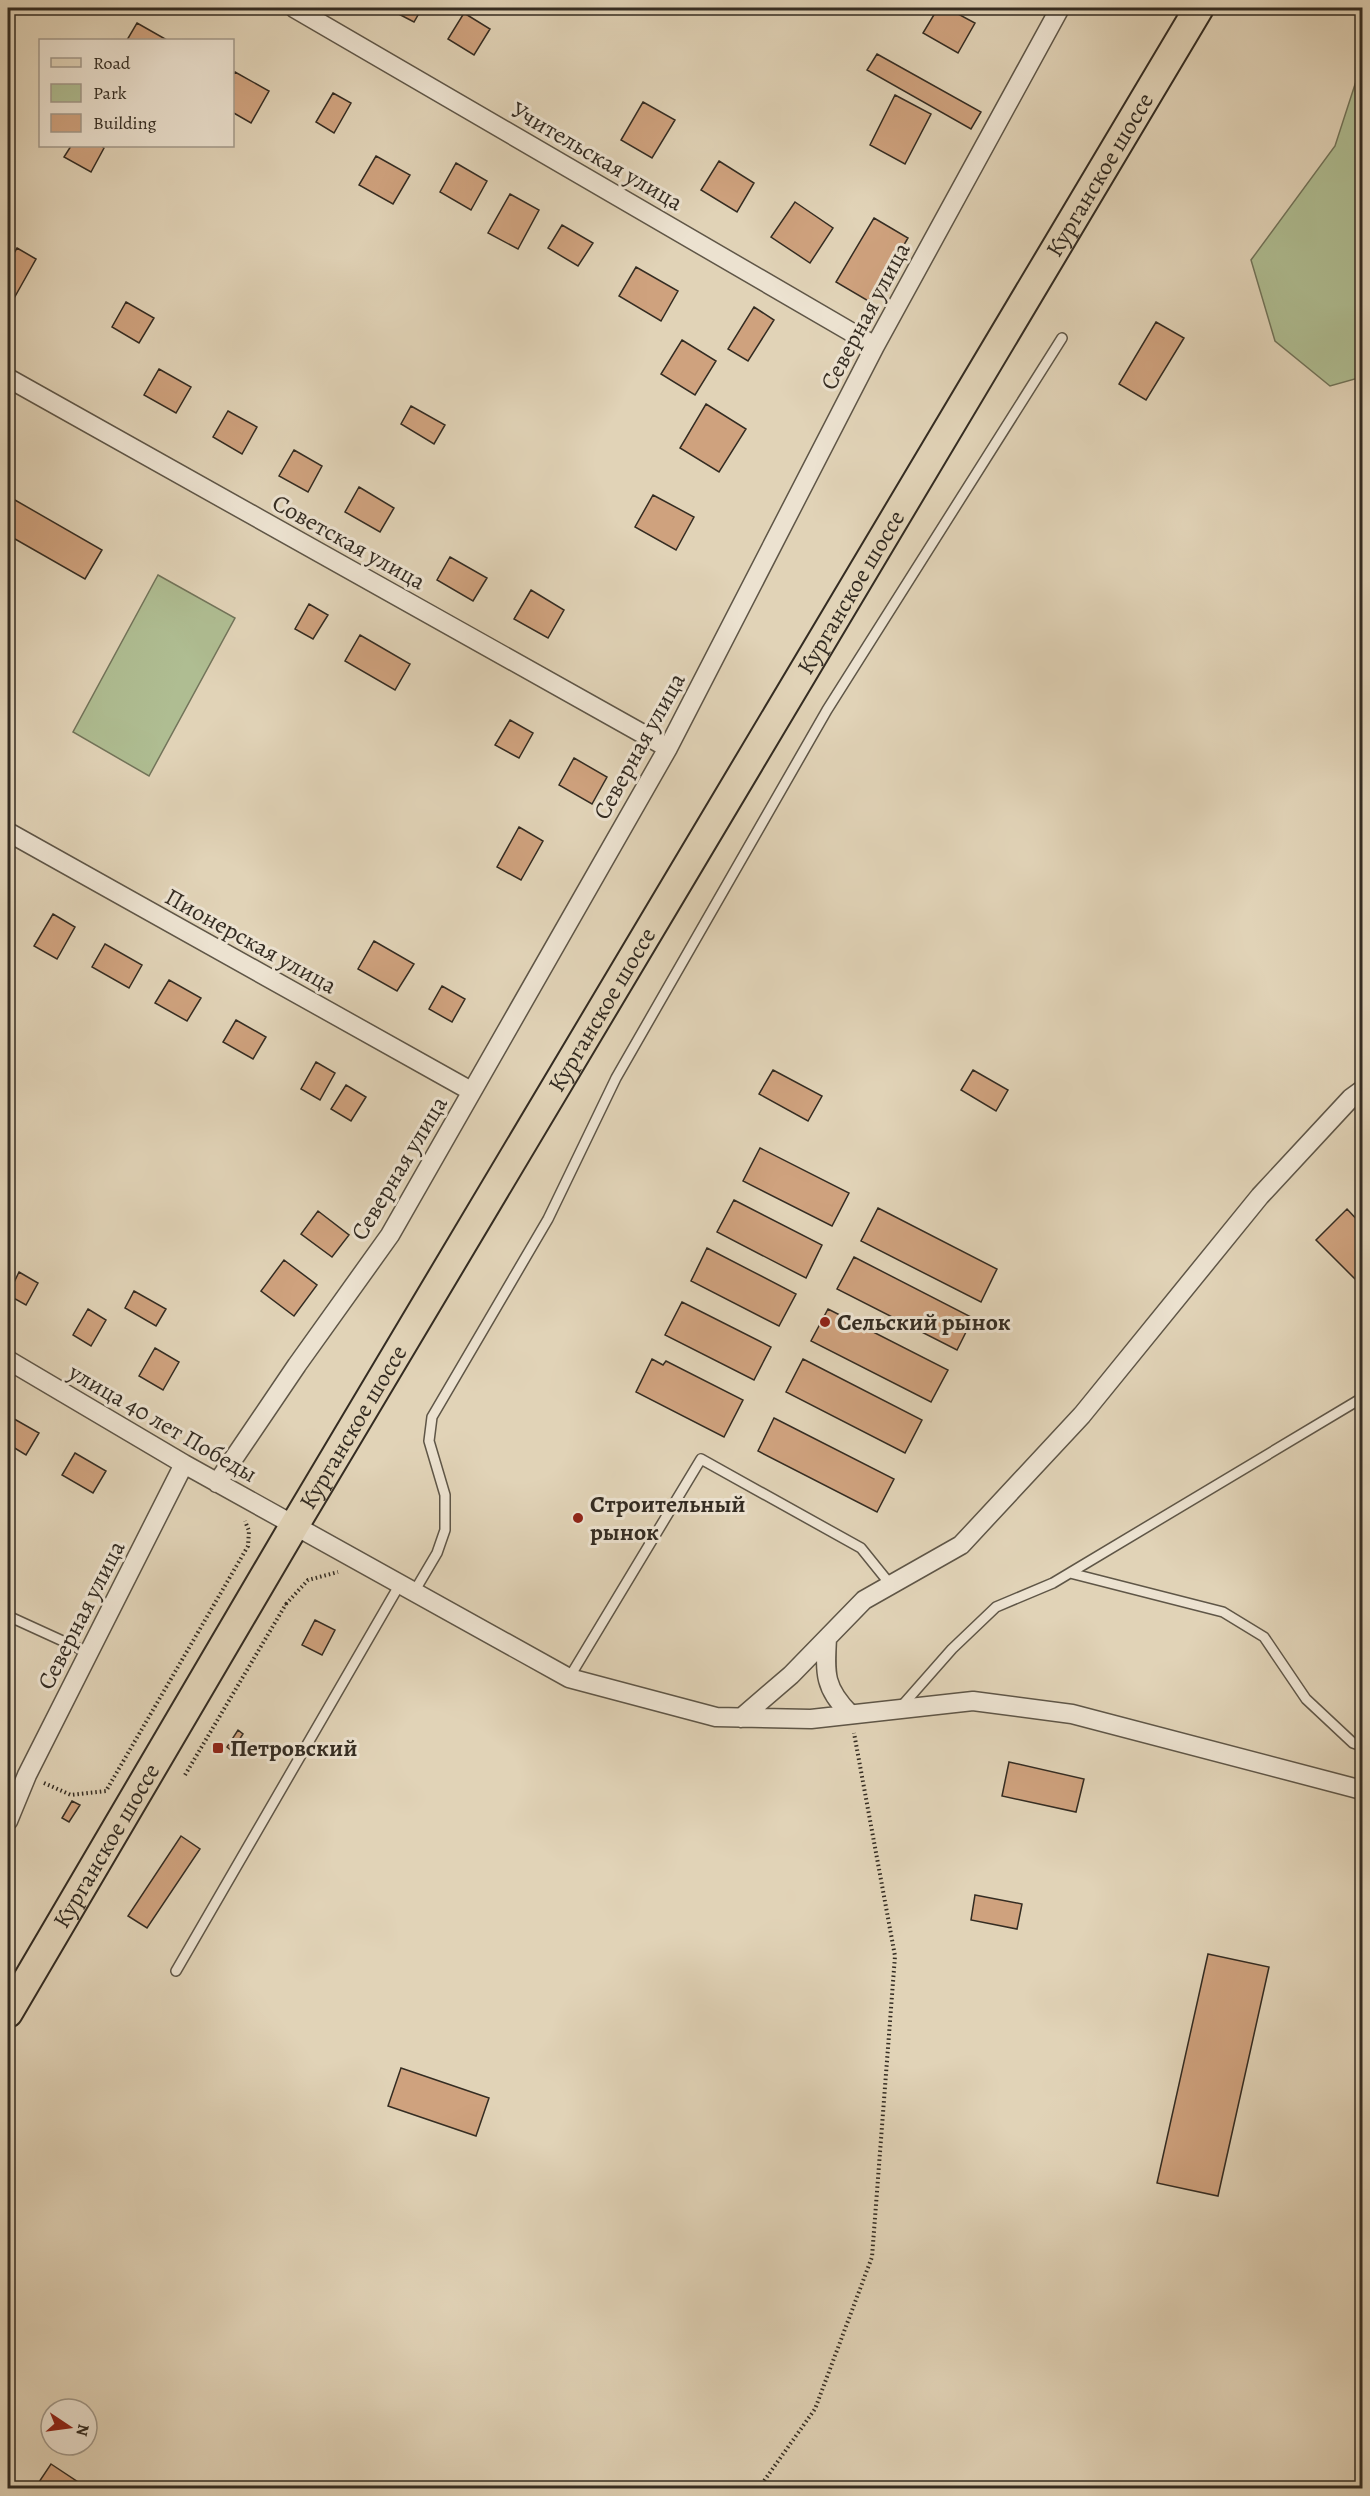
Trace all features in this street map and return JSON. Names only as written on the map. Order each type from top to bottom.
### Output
[{"type":"main road","name":"Курганское шоссе","points":[[8,2013],[294,1526],[1199,8]]},
{"type":"street","name":"Учительская улица","points":[[294,8],[875,346]]},
{"type":"street","name":"Северная улица","points":[[217,1482],[390,1235],[668,748],[875,346],[1060,8]]},
{"type":"street","name":"Советская улица","points":[[8,378],[668,748]]},
{"type":"street","name":"Пионерская улица","points":[[8,832],[471,1091]]},
{"type":"street","points":[[741,1718],[791,1675],[864,1600],[962,1545],[1082,1415],[1260,1197],[1351,1098],[1362,1090]]},
{"type":"street","name":"улица 40 лет Победы","points":[[8,1360],[184,1464],[569,1678],[716,1718],[811,1719],[973,1701],[1072,1714],[1362,1790]]},
{"type":"street","name":"Северная улица","points":[[8,1821],[27,1775],[184,1464]]},
{"type":"street","points":[[827,1638],[825,1674],[834,1698],[850,1714]]},
{"type":"lane","points":[[176,1971],[407,1588],[437,1553],[445,1530],[446,1495],[429,1441],[432,1417],[548,1219],[616,1078],[827,710],[1062,338]]},
{"type":"lane","points":[[899,1709],[951,1649],[996,1607],[1070,1573],[1362,1398]]},
{"type":"lane","points":[[569,1678],[701,1459],[861,1548],[890,1584]]},
{"type":"lane","points":[[1070,1573],[1223,1612],[1264,1637],[1306,1699],[1353,1743],[1362,1746]]},
{"type":"lane","points":[[8,1616],[89,1653]]},
{"type":"path","points":[[27,1775],[71,1795],[106,1791],[248,1546],[249,1531],[242,1513]]},
{"type":"path","points":[[185,1776],[284,1604],[308,1580],[368,1566]]},
{"type":"path","points":[[759,2488],[815,2409],[872,2257],[895,1956],[850,1714]]},
{"type":"green space","points":[[1362,68],[1362,377],[1330,386],[1275,341],[1251,260],[1335,146]]},
{"type":"green space","points":[[158,575],[235,618],[149,776],[73,732]]},
{"type":"building","points":[[387,8],[422,8],[414,22]]},
{"type":"building","points":[[938,8],[947,8],[975,23],[958,53],[923,33]]},
{"type":"building","points":[[464,13],[490,29],[474,55],[448,39]]},
{"type":"building","points":[[137,23],[165,39],[128,39]]},
{"type":"building","points":[[877,54],[981,112],[971,129],[867,70]]},
{"type":"building","points":[[234,73],[269,91],[251,123],[234,113]]},
{"type":"building","points":[[333,93],[351,103],[334,133],[316,122]]},
{"type":"building","points":[[895,95],[931,114],[905,164],[870,145]]},
{"type":"building","points":[[643,102],[675,120],[652,158],[621,140]]},
{"type":"building","points":[[70,147],[104,148],[91,172],[64,157]]},
{"type":"building","points":[[376,156],[410,175],[393,204],[359,185]]},
{"type":"building","points":[[719,161],[754,183],[737,212],[701,190]]},
{"type":"building","points":[[456,163],[487,181],[471,210],[440,192]]},
{"type":"building","points":[[510,194],[539,210],[518,249],[488,233]]},
{"type":"building","points":[[795,202],[833,228],[810,263],[771,237]]},
{"type":"building","points":[[874,218],[908,238],[870,302],[836,282]]},
{"type":"building","points":[[562,225],[593,243],[578,266],[548,248]]},
{"type":"building","points":[[17,248],[36,259],[8,309],[8,264]]},
{"type":"building","points":[[636,267],[678,291],[661,321],[619,296]]},
{"type":"building","points":[[126,302],[154,318],[139,343],[112,327]]},
{"type":"building","points":[[754,307],[774,320],[748,361],[728,349]]},
{"type":"building","points":[[1156,322],[1184,338],[1146,400],[1119,384]]},
{"type":"building","points":[[682,340],[716,361],[695,395],[661,374]]},
{"type":"building","points":[[159,369],[191,387],[176,413],[144,395]]},
{"type":"building","points":[[706,404],[746,429],[719,472],[680,448]]},
{"type":"building","points":[[411,406],[445,425],[434,444],[401,424]]},
{"type":"building","points":[[228,411],[257,427],[242,454],[213,437]]},
{"type":"building","points":[[294,450],[322,466],[308,492],[279,476]]},
{"type":"building","points":[[359,487],[394,508],[380,532],[345,512]]},
{"type":"building","points":[[653,495],[694,517],[676,550],[635,527]]},
{"type":"building","points":[[8,496],[102,550],[85,579],[8,535]]},
{"type":"building","points":[[450,557],[487,578],[473,601],[437,580]]},
{"type":"building","points":[[531,590],[564,610],[548,638],[514,619]]},
{"type":"building","points":[[309,604],[328,615],[313,639],[295,629]]},
{"type":"building","points":[[360,635],[410,664],[395,690],[345,661]]},
{"type":"building","points":[[510,720],[533,733],[519,758],[495,745]]},
{"type":"building","points":[[574,758],[607,777],[592,804],[559,785]]},
{"type":"building","points":[[519,827],[543,841],[521,880],[497,867]]},
{"type":"building","points":[[53,914],[75,927],[57,959],[34,946]]},
{"type":"building","points":[[374,941],[414,964],[397,991],[358,969]]},
{"type":"building","points":[[105,944],[142,965],[129,988],[92,967]]},
{"type":"building","points":[[169,980],[201,998],[187,1021],[155,1003]]},
{"type":"building","points":[[442,986],[465,999],[452,1022],[429,1009]]},
{"type":"building","points":[[236,1020],[266,1037],[253,1059],[223,1042]]},
{"type":"building","points":[[316,1062],[335,1073],[320,1100],[301,1089]]},
{"type":"building","points":[[773,1070],[822,1096],[808,1121],[759,1094]]},
{"type":"building","points":[[973,1070],[1008,1090],[996,1111],[961,1090]]},
{"type":"building","points":[[346,1085],[366,1097],[351,1121],[331,1109]]},
{"type":"building","points":[[760,1148],[849,1193],[832,1226],[743,1181]]},
{"type":"building","points":[[734,1200],[822,1245],[806,1278],[717,1232]]},
{"type":"building","points":[[878,1208],[997,1269],[981,1302],[861,1241]]},
{"type":"building","points":[[1347,1209],[1362,1225],[1362,1286],[1316,1240]]},
{"type":"building","points":[[318,1211],[349,1235],[332,1257],[301,1234]]},
{"type":"building","points":[[707,1248],[796,1294],[779,1326],[691,1281]]},
{"type":"building","points":[[854,1257],[973,1318],[957,1350],[837,1289]]},
{"type":"building","points":[[284,1260],[317,1285],[294,1316],[261,1291]]},
{"type":"building","points":[[19,1272],[38,1283],[26,1305],[8,1295]]},
{"type":"building","points":[[134,1291],[166,1309],[156,1326],[125,1308]]},
{"type":"building","points":[[682,1302],[771,1347],[754,1380],[665,1335]]},
{"type":"building","points":[[88,1309],[106,1320],[91,1346],[73,1335]]},
{"type":"building","points":[[828,1309],[948,1370],[931,1402],[811,1341]]},
{"type":"building","points":[[155,1348],[179,1362],[163,1390],[139,1376]]},
{"type":"building","points":[[652,1359],[663,1365],[666,1361],[743,1400],[724,1437],[636,1392]]},
{"type":"building","points":[[803,1359],[922,1420],[905,1453],[786,1392]]},
{"type":"building","points":[[9,1416],[39,1433],[26,1455],[8,1444]]},
{"type":"building","points":[[774,1418],[894,1479],[877,1512],[758,1451]]},
{"type":"building","points":[[75,1453],[106,1471],[93,1493],[62,1475]]},
{"type":"building","points":[[315,1620],[335,1630],[322,1655],[302,1645]]},
{"type":"building","points":[[238,1730],[243,1734],[232,1751],[227,1747]]},
{"type":"building","points":[[1009,1762],[1084,1779],[1076,1812],[1002,1796]]},
{"type":"building","points":[[72,1801],[80,1805],[69,1822],[62,1818]]},
{"type":"building","points":[[181,1836],[200,1849],[147,1928],[128,1916]]},
{"type":"building","points":[[975,1895],[1022,1904],[1017,1929],[971,1920]]},
{"type":"building","points":[[1208,1954],[1269,1967],[1218,2196],[1157,2183]]},
{"type":"building","points":[[401,2068],[489,2098],[476,2136],[388,2106]]},
{"type":"building","points":[[51,2464],[78,2482],[73,2488],[35,2488]]},
{"type":"place","name":"Сельский рынок","points":[[825,1322]]},
{"type":"place","name":"Строительный рынок","points":[[578,1518]]},
{"type":"place","name":"Петровский","points":[[218,1748]]}]
